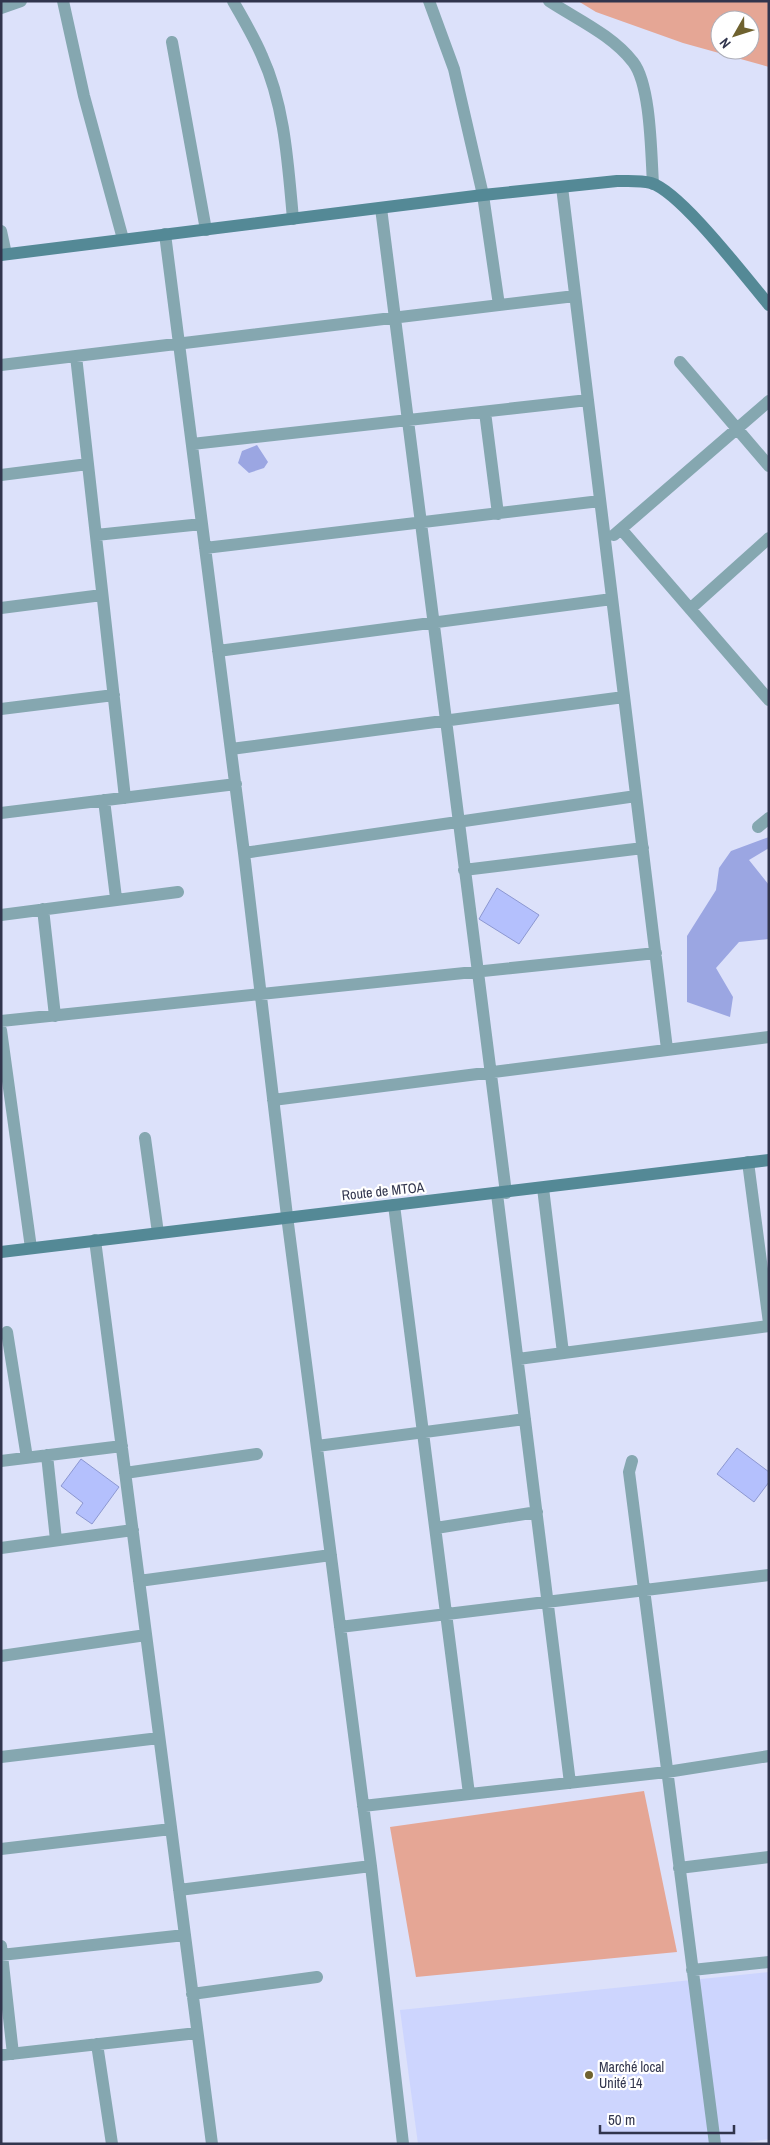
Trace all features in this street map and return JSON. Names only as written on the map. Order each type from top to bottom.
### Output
[{"type":"street","points":[[1,8],[21,1]]},
{"type":"street","points":[[63,1],[84,96],[123,239]]},
{"type":"street","points":[[233,1],[263,57],[273,86],[288,162],[293,219]]},
{"type":"street","points":[[429,1],[454,69],[482,195],[499,305]]},
{"type":"street","points":[[549,1],[604,35],[617,45],[635,64],[644,91],[653,184]]},
{"type":"street","points":[[172,42],[206,230]]},
{"type":"street","points":[[1,231],[4,254],[482,195],[617,181],[653,184],[684,207],[769,304]]},
{"type":"street","points":[[562,187],[667,1050]]},
{"type":"street","points":[[380,208],[478,972],[490,1072],[518,1359],[570,1783]]},
{"type":"street","points":[[165,234],[236,784],[287,1216],[371,1866],[403,2144]]},
{"type":"street","points":[[1,365],[575,296]]},
{"type":"street","points":[[76,356],[125,798]]},
{"type":"street","points":[[680,362],[769,466]]},
{"type":"street","points":[[192,444],[588,400]]},
{"type":"street","points":[[605,542],[769,401]]},
{"type":"street","points":[[485,412],[498,514]]},
{"type":"street","points":[[1,475],[88,464]]},
{"type":"street","points":[[205,548],[600,501]]},
{"type":"street","points":[[96,535],[202,524]]},
{"type":"street","points":[[621,529],[769,700]]},
{"type":"street","points":[[690,609],[769,538]]},
{"type":"street","points":[[1,608],[102,595]]},
{"type":"street","points":[[218,651],[612,599]]},
{"type":"street","points":[[1,709],[114,695]]},
{"type":"street","points":[[231,749],[624,697]]},
{"type":"street","points":[[1,813],[236,784]]},
{"type":"street","points":[[244,853],[636,796]]},
{"type":"street","points":[[104,800],[116,898]]},
{"type":"street","points":[[758,827],[769,818]]},
{"type":"street","points":[[464,870],[643,848]]},
{"type":"street","points":[[1,915],[116,898],[178,892]]},
{"type":"street","points":[[43,909],[55,1016]]},
{"type":"street","points":[[1,1021],[656,953]]},
{"type":"street","points":[[1,1030],[31,1248]]},
{"type":"street","points":[[273,1100],[769,1037]]},
{"type":"street","points":[[145,1138],[158,1233]]},
{"type":"street","name":"Route de MTOA","points":[[1,1252],[287,1216],[501,1193],[769,1160]]},
{"type":"street","points":[[518,1359],[769,1324],[748,1162]]},
{"type":"street","points":[[544,1188],[563,1353]]},
{"type":"street","points":[[394,1205],[470,1794]]},
{"type":"street","points":[[95,1240],[212,2144]]},
{"type":"street","points":[[7,1332],[27,1458]]},
{"type":"street","points":[[317,1446],[525,1419]]},
{"type":"street","points":[[1,1461],[122,1446]]},
{"type":"street","points":[[125,1473],[257,1454]]},
{"type":"street","points":[[47,1456],[56,1540]]},
{"type":"street","points":[[632,1462],[628,1472],[715,2144]]},
{"type":"street","points":[[436,1528],[537,1512]]},
{"type":"street","points":[[1,1548],[133,1530]]},
{"type":"street","points":[[139,1581],[331,1555]]},
{"type":"street","points":[[340,1627],[644,1591],[769,1574]]},
{"type":"street","points":[[1,1656],[146,1635]]},
{"type":"street","points":[[1,1757],[160,1738]]},
{"type":"street","points":[[363,1806],[667,1772],[769,1756]]},
{"type":"street","points":[[1,1849],[171,1829]]},
{"type":"street","points":[[679,1868],[769,1858]]},
{"type":"street","points":[[179,1890],[371,1866]]},
{"type":"street","points":[[185,1935],[2,1952],[7,2054],[197,2033]]},
{"type":"street","points":[[692,1970],[769,1962]]},
{"type":"street","points":[[192,1994],[317,1977]]},
{"type":"street","points":[[97,2044],[112,2144]]},
{"type":"shaded area","points":[[578,1],[769,1],[769,67],[744,60],[760,60],[760,10],[710,10],[710,51],[683,43],[596,12]]},
{"type":"shaded area","points":[[257,445],[268,462],[264,468],[249,473],[238,463],[242,451]]},
{"type":"shaded area","points":[[769,837],[769,848],[749,860],[769,885],[769,939],[739,942],[716,968],[733,997],[730,1017],[687,1002],[687,936],[716,890],[719,868],[731,851]]},
{"type":"shaded area","points":[[644,1791],[677,1952],[416,1977],[390,1827]]},
{"type":"shaded area","name":"Marché local Unité 14","points":[[769,1972],[769,2139],[732,2144],[418,2144],[400,2010]]},
{"type":"building","points":[[497,888],[539,915],[519,944],[479,919]]},
{"type":"building","points":[[737,1448],[769,1472],[769,1482],[754,1502],[717,1474]]},
{"type":"building","points":[[81,1459],[119,1487],[92,1524],[76,1513],[83,1503],[61,1486]]},
{"type":"place","name":"Marché local Unité 14","points":[[589,2075]]}]
